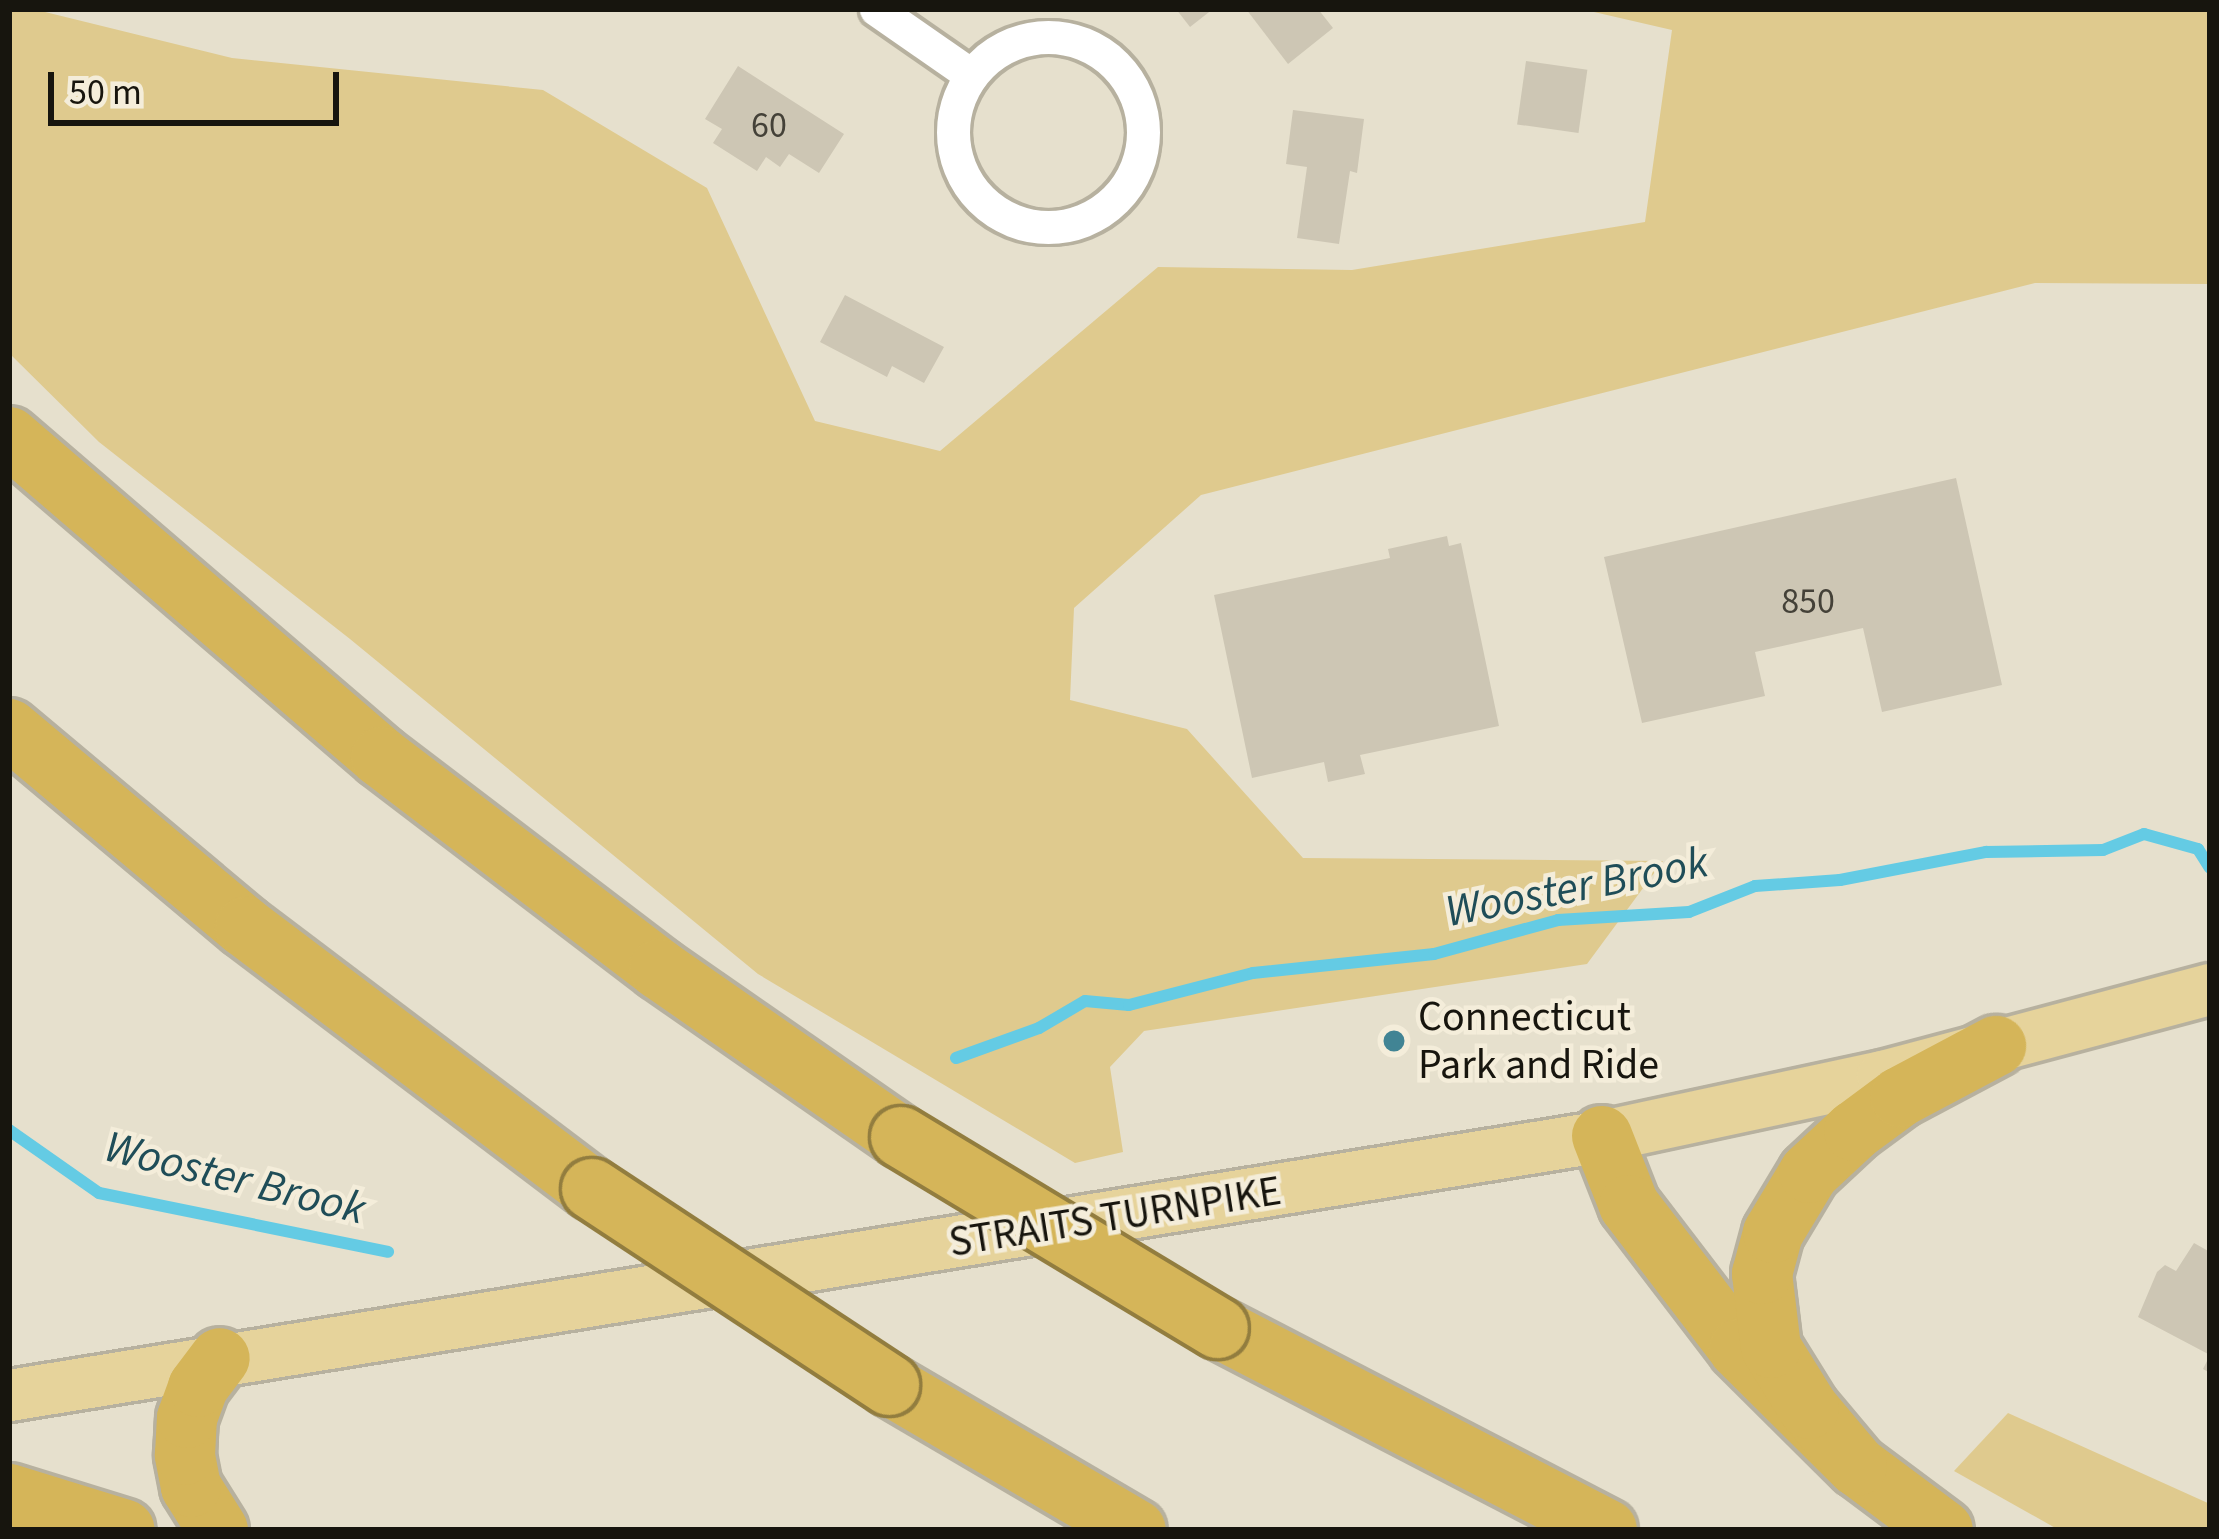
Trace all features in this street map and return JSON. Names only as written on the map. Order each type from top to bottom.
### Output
[{"type":"highway","points":[[9,437],[381,757],[659,969],[901,1137],[1218,1328],[1606,1530]]},
{"type":"highway","points":[[9,729],[245,927],[592,1189],[889,1385],[1136,1530]]},
{"type":"highway","points":[[1857,1466],[1809,1409],[1772,1348],[1762,1274],[1773,1233],[1809,1173],[1854,1131],[1900,1097],[1996,1046]]},
{"type":"highway","points":[[1602,1136],[1629,1205],[1739,1349],[1857,1466],[1943,1530]]},
{"type":"highway","points":[[218,1530],[190,1487],[185,1455],[187,1418],[198,1387],[220,1358]]},
{"type":"highway","points":[[9,1494],[125,1530]]},
{"type":"main road","name":"STRAITS TURNPIKE","points":[[9,1395],[1602,1136],[1774,1102],[2210,989]]},
{"type":"street","points":[[877,9],[971,75]]},
{"type":"street","points":[[1053,36],[1084,43],[1111,59],[1136,98],[1142,145],[1133,175],[1114,200],[1089,218],[1058,227],[1027,225],[998,213],[967,178],[953,134],[957,103],[971,75],[994,53],[1022,39],[1053,36]]},
{"type":"shaded area","points":[[9,9],[33,9],[232,58],[543,90],[707,188],[815,421],[940,451],[1158,267],[1352,270],[1645,222],[1672,30],[1581,9],[2210,9],[2210,284],[2035,283],[1201,495],[1074,608],[1070,700],[1187,729],[1303,858],[1663,861],[1587,964],[1144,1031],[1110,1067],[1123,1152],[1075,1163],[758,974],[350,639],[99,442],[9,353]]},
{"type":"shaded area","points":[[2008,1413],[2210,1504],[2210,1530],[2059,1530],[1954,1471]]},
{"type":"building","points":[[1176,9],[1213,9],[1190,27]]},
{"type":"building","points":[[1246,9],[1318,9],[1333,28],[1288,64]]},
{"type":"building","points":[[1526,61],[1587,70],[1578,133],[1517,124]]},
{"type":"building","points":[[738,66],[844,134],[819,173],[789,154],[780,167],[766,157],[757,171],[713,143],[722,129],[705,119]]},
{"type":"building","points":[[1293,110],[1364,119],[1357,173],[1350,171],[1339,244],[1297,238],[1307,167],[1286,164]]},
{"type":"building","points":[[845,295],[944,347],[924,383],[892,366],[887,377],[820,342]]},
{"type":"building","points":[[1956,478],[2002,685],[1882,712],[1863,628],[1755,652],[1765,696],[1642,723],[1604,557]]},
{"type":"building","points":[[1447,536],[1449,546],[1461,543],[1499,726],[1360,755],[1365,774],[1328,782],[1324,762],[1252,778],[1214,595],[1390,558],[1388,549]]},
{"type":"building","points":[[2194,1243],[2210,1252],[2210,1355],[2138,1317],[2157,1272],[2165,1265],[2176,1271]]},
{"type":"waterway","name":"Wooster Brook","points":[[956,1058],[1039,1028],[1085,1001],[1129,1005],[1253,973],[1434,954],[1558,920],[1689,912],[1755,886],[1840,880],[1986,852],[2103,850],[2144,834],[2198,849],[2210,868]]},
{"type":"waterway","name":"Wooster Brook","points":[[9,1130],[99,1193],[388,1252]]},
{"type":"place","name":"Connecticut Park and Ride","points":[[1394,1041]]}]
